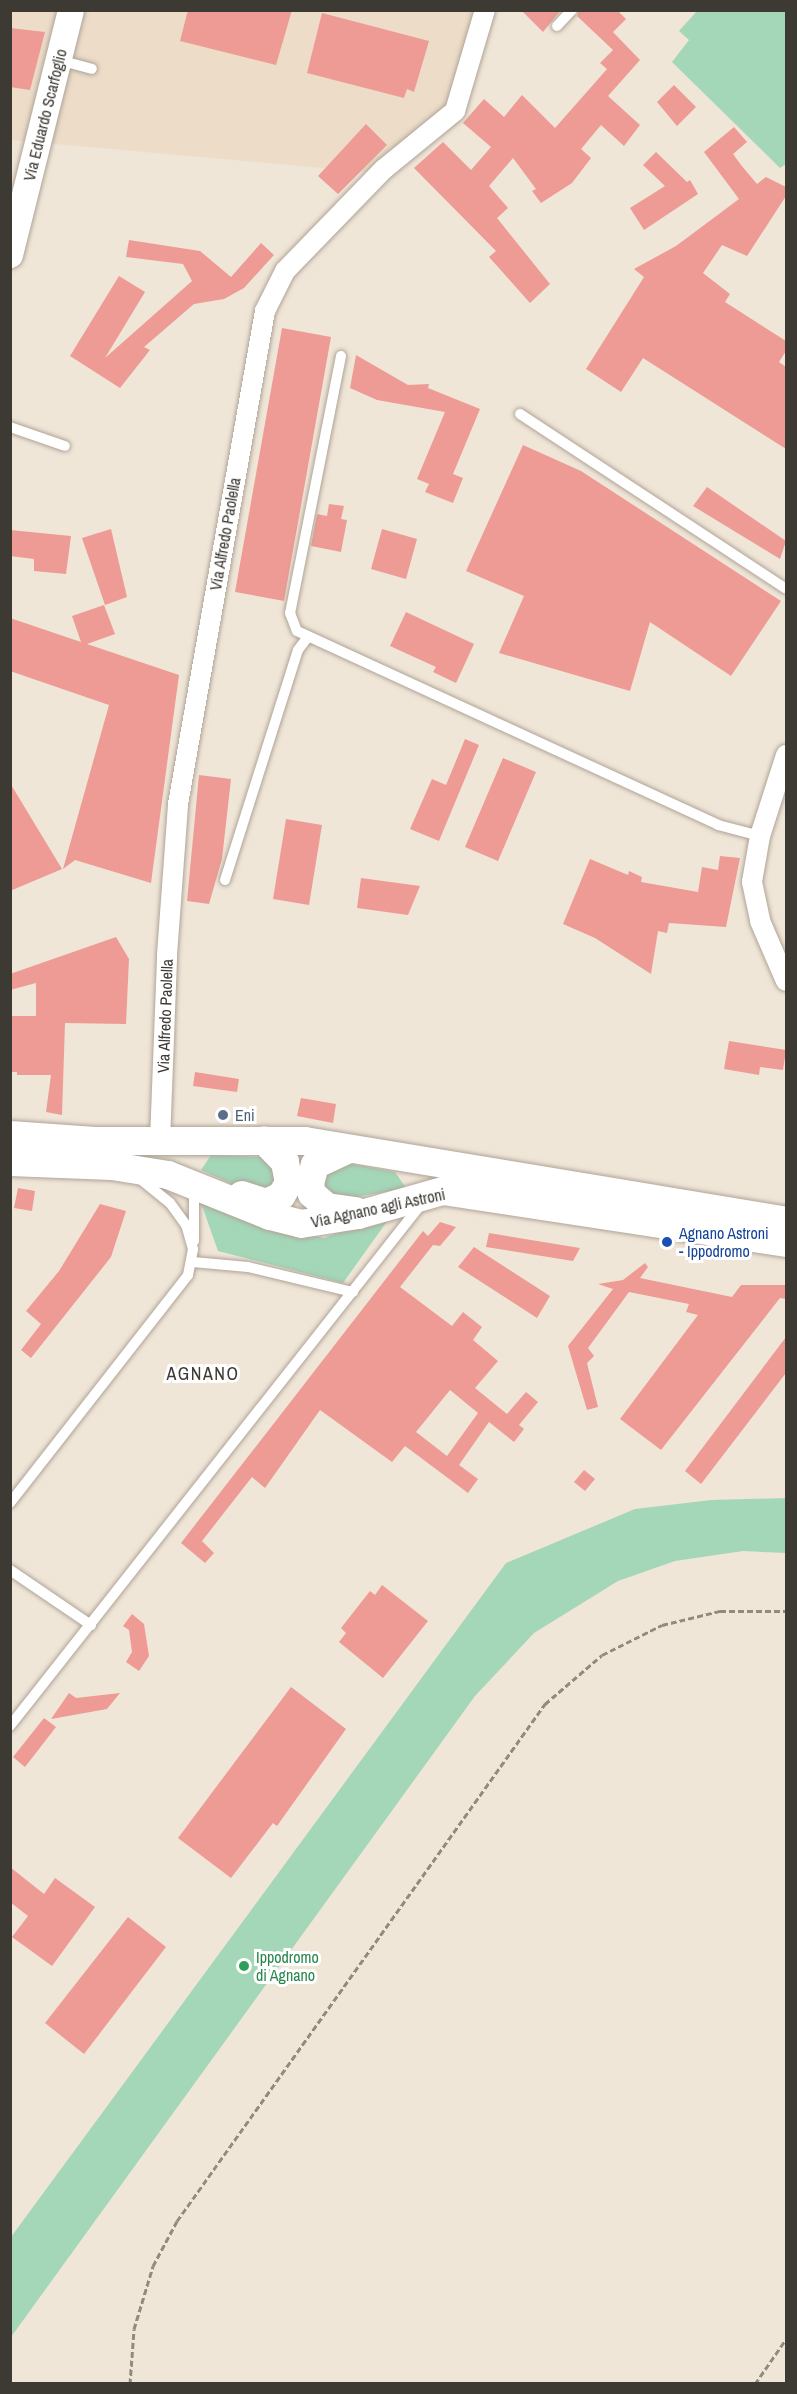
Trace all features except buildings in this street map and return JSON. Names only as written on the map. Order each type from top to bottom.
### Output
[{"type":"main road","name":"Via Agnano agli Astroni","points":[[10,1135],[160,1141],[305,1141],[786,1221]]},
{"type":"main road","points":[[220,1140],[196,1161],[194,1184],[222,1187],[257,1202],[274,1201],[286,1190],[290,1176],[285,1162],[264,1140]]},
{"type":"main road","points":[[349,1149],[315,1165],[311,1173],[312,1194],[327,1207],[372,1211]]},
{"type":"main road","points":[[381,1154],[411,1179],[417,1197]]},
{"type":"main road","name":"Via Agnano agli Astroni","points":[[10,1162],[112,1166],[168,1175],[270,1216],[301,1224],[372,1211],[417,1197],[465,1192],[786,1243]]},
{"type":"street","name":"Via Eduardo Scarfoglio","points":[[10,255],[71,10]]},
{"type":"street","name":"Via Alfredo Paolella","points":[[160,1141],[167,955],[178,804],[265,311],[285,271],[384,169],[455,111],[485,10]]},
{"type":"street","points":[[786,755],[760,836],[752,882],[753,900],[786,981]]},
{"type":"lane","points":[[557,26],[572,10]]},
{"type":"lane","points":[[59,60],[93,69]]},
{"type":"lane","points":[[340,356],[290,613],[297,631],[307,638],[718,825],[760,836]]},
{"type":"lane","points":[[520,414],[786,589]]},
{"type":"lane","points":[[10,427],[65,446]]},
{"type":"lane","points":[[225,880],[298,651],[307,638]]},
{"type":"lane","points":[[112,1166],[140,1179],[170,1203],[186,1225],[193,1250]]},
{"type":"lane","points":[[10,1503],[188,1275],[193,1262],[194,1184]]},
{"type":"lane","points":[[10,1726],[353,1292],[417,1197]]},
{"type":"lane","points":[[193,1262],[248,1267],[353,1292]]},
{"type":"lane","points":[[10,1570],[91,1625]]},
{"type":"path","points":[[130,2384],[134,2329],[153,2266],[177,2221],[545,1704],[602,1654],[662,1625],[720,1611],[786,1611]]},
{"type":"path","points":[[755,2384],[786,2339]]},
{"type":"shaded area","points":[[10,11],[492,11],[459,122],[389,174],[11,140]]},
{"type":"green space","points":[[697,11],[786,11],[786,164],[780,168],[672,62],[689,40],[679,31]]},
{"type":"green space","points":[[211,1155],[263,1157],[273,1163],[280,1184],[256,1195],[201,1170]]},
{"type":"green space","points":[[346,1163],[395,1172],[406,1188],[340,1200],[324,1195],[321,1172]]},
{"type":"green space","points":[[200,1200],[269,1226],[324,1238],[393,1213],[343,1283],[218,1251]]},
{"type":"green space","name":"Ippodromo di Agnano","points":[[786,1498],[786,1553],[743,1551],[675,1561],[618,1581],[534,1633],[475,1696],[11,2337],[11,2237],[506,1563],[635,1509],[711,1500]]},
{"type":"place","name":"Eni","points":[[223,1115]]},
{"type":"place","name":"Agnano Astroni - Ippodromo","points":[[667,1242]]},
{"type":"place","name":"Ippodromo di Agnano","points":[[244,1966]]},
{"type":"district","name":"AGNANO","points":[[203,1374]]}]
